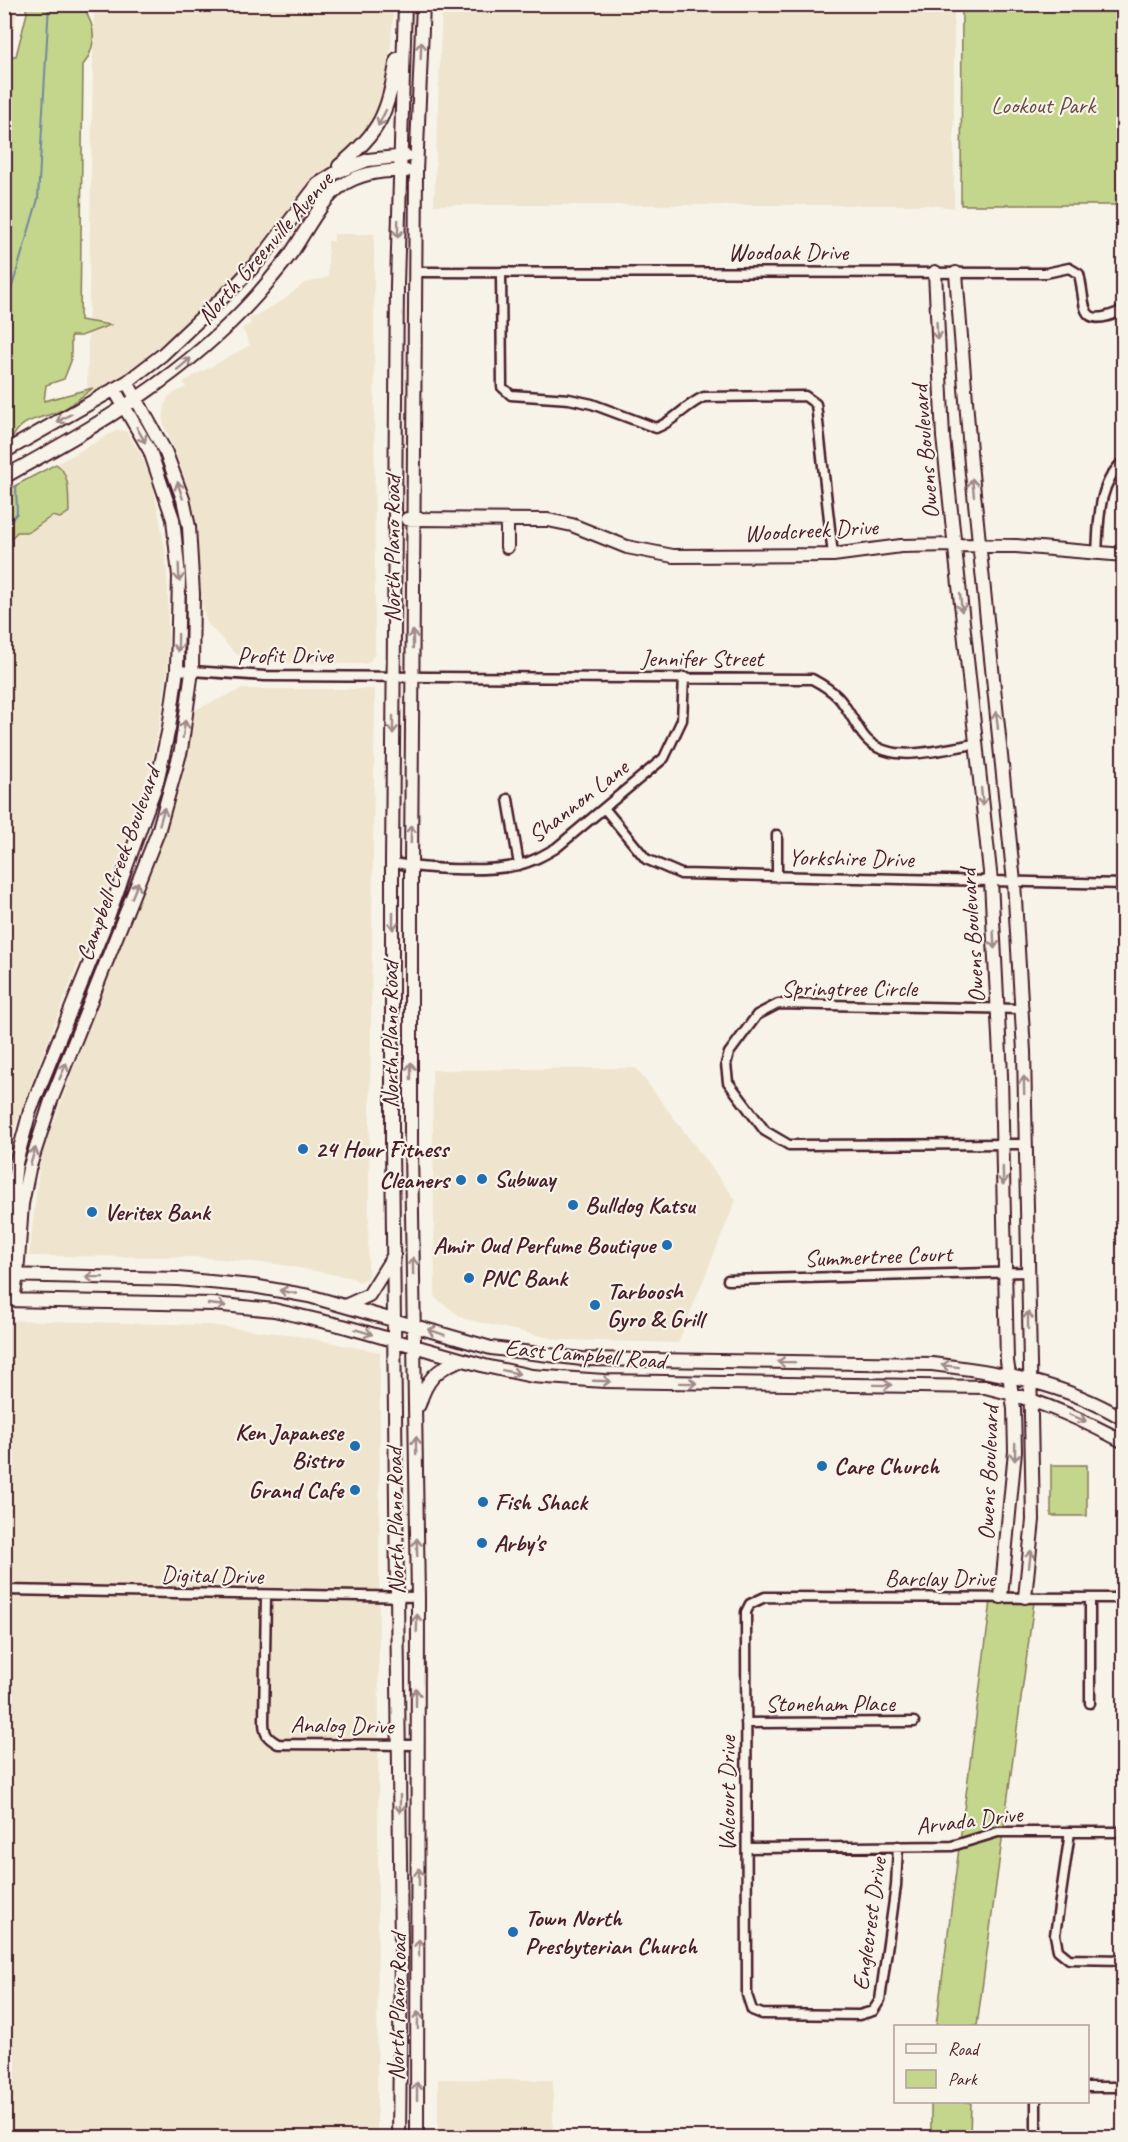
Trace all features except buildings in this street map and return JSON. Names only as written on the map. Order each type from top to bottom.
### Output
[{"type":"main road","name":"North Plano Road","points":[[399,2138],[400,1745],[392,1144],[392,862],[397,520],[397,285],[405,4]]},
{"type":"main road","name":"North Plano Road","points":[[417,2138],[418,1597],[411,1149],[411,867],[416,156],[423,4]]},
{"type":"main road","points":[[318,183],[356,152],[382,119],[389,99],[404,20]]},
{"type":"main road","name":"North Greenville Avenue","points":[[4,452],[127,382],[169,348],[236,285],[264,255],[318,183],[355,164],[399,156],[416,156]]},
{"type":"main road","name":"North Greenville Avenue","points":[[4,477],[161,384],[237,316],[290,255],[326,202],[339,189],[366,175],[399,171],[416,172]]},
{"type":"main road","points":[[397,285],[407,273],[415,272]]},
{"type":"main road","name":"Owens Boulevard","points":[[935,272],[943,437],[991,881],[998,1008],[1008,1374],[1012,1394],[1014,1470],[1001,1597]]},
{"type":"main road","name":"Owens Boulevard","points":[[956,273],[978,545],[1014,882],[1021,1009],[1033,1536],[1025,1597]]},
{"type":"main road","name":"Campbell Creek Boulevard","points":[[8,1275],[29,1169],[42,1126],[155,839],[181,750],[192,671],[193,594],[189,530],[175,477],[127,382]]},
{"type":"main road","name":"Campbell Creek Boulevard","points":[[9,1300],[8,1275],[16,1167],[28,1120],[157,782],[170,728],[177,670],[179,576],[175,532],[163,484],[150,451],[114,389]]},
{"type":"main road","name":"Woodcreek Drive","points":[[397,520],[413,518],[558,522],[605,540],[654,554],[833,555],[901,546],[978,545],[1040,547],[1124,555]]},
{"type":"main road","points":[[507,520],[507,547]]},
{"type":"main road","points":[[175,532],[189,530]]},
{"type":"main road","points":[[157,782],[171,786]]},
{"type":"main road","points":[[87,970],[100,975]]},
{"type":"main road","points":[[28,1120],[42,1126]]},
{"type":"main road","points":[[392,1144],[411,1149]]},
{"type":"main road","points":[[345,1306],[369,1295],[394,1254]]},
{"type":"main road","name":"East Campbell Road","points":[[8,1275],[178,1279],[282,1291],[414,1324],[491,1348],[582,1359],[932,1364],[1029,1379],[1072,1394],[1124,1419]]},
{"type":"main road","name":"East Campbell Road","points":[[9,1300],[213,1304],[274,1310],[343,1326],[461,1360],[532,1376],[629,1382],[985,1387],[1012,1394],[1085,1420],[1124,1442]]},
{"type":"main road","points":[[415,1421],[423,1389],[430,1379],[446,1365],[461,1360]]},
{"type":"main road","points":[[629,1382],[630,1360]]},
{"type":"main road","points":[[761,1384],[762,1362]]},
{"type":"main road","points":[[400,1854],[419,1854]]},
{"type":"main road","points":[[400,1996],[418,1995]]},
{"type":"street","name":"Woodoak Drive","points":[[415,272],[1046,273],[1069,268],[1079,274],[1081,298],[1086,313],[1103,319],[1124,310]]},
{"type":"street","points":[[501,272],[502,387],[511,395],[569,399],[592,404],[656,428],[668,422],[689,403],[704,397],[805,396],[812,399],[816,404],[833,555]]},
{"type":"street","points":[[1097,554],[1100,506],[1109,476],[1124,461]]},
{"type":"street","name":"Profit Drive","points":[[177,670],[265,676],[393,675]]},
{"type":"street","name":"Jennifer Street","points":[[393,675],[812,679],[833,690],[864,737],[876,747],[893,753],[912,753],[976,744]]},
{"type":"street","name":"Shannon Lane","points":[[392,862],[411,867],[519,865],[556,848],[664,758],[682,720],[684,677]]},
{"type":"street","points":[[1124,688],[1124,698]]},
{"type":"street","points":[[508,799],[519,865]]},
{"type":"street","name":"Yorkshire Drive","points":[[604,808],[636,849],[654,864],[681,874],[1124,884]]},
{"type":"street","points":[[777,836],[777,877]]},
{"type":"street","name":"Springtree Circle","points":[[1021,1009],[778,1004],[757,1015],[729,1053],[726,1064],[728,1082],[765,1131],[789,1145],[1025,1143]]},
{"type":"street","name":"Summertree Court","points":[[728,1280],[1028,1272]]},
{"type":"street","name":"Digital Drive","points":[[4,1590],[418,1597]]},
{"type":"street","name":"Analog Drive","points":[[266,1596],[264,1733],[269,1739],[278,1744],[417,1745]]},
{"type":"street","name":"Barclay Drive","points":[[757,1598],[1124,1598]]},
{"type":"street","name":"Valcourt Drive","points":[[747,1995],[746,1612],[757,1598]]},
{"type":"street","points":[[1090,1598],[1090,1703]]},
{"type":"street","name":"Stoneham Place","points":[[746,1723],[914,1722]]},
{"type":"street","name":"Arvada Drive","points":[[747,1848],[963,1845],[998,1832],[1124,1832]]},
{"type":"street","points":[[1070,1832],[1055,1935],[1058,1950],[1069,1959],[1124,1960]]},
{"type":"street","name":"Englecrest Drive","points":[[747,1995],[752,2010],[762,2014],[860,2014],[873,2011],[880,2000],[896,1886],[898,1846]]},
{"type":"street","points":[[1089,2087],[1124,2087]]},
{"type":"street","points":[[1036,2103],[1036,2138]]},
{"type":"shaded area","points":[[5,5],[18,5],[5,81]]},
{"type":"shaded area","points":[[94,5],[394,5],[386,109],[343,157],[307,191],[262,250],[179,330],[128,372],[87,399]]},
{"type":"shaded area","points":[[442,5],[954,5],[954,208],[928,205],[434,205]]},
{"type":"shaded area","points":[[334,234],[374,234],[375,654],[368,663],[362,664],[248,662],[233,651],[207,623],[202,605],[197,544],[187,485],[163,422],[165,404],[169,396],[186,387],[183,382],[250,345],[242,328],[251,324],[249,319],[285,299],[303,284],[328,277],[328,241],[334,241]]},
{"type":"shaded area","points":[[117,430],[126,431],[141,454],[153,484],[165,548],[168,591],[168,664],[162,710],[151,765],[136,814],[13,1132],[5,1169],[5,493]]},
{"type":"shaded area","points":[[242,689],[375,689],[368,1278],[359,1282],[353,1278],[277,1264],[194,1257],[29,1256],[40,1159],[95,1010],[165,835],[183,773],[194,710]]},
{"type":"shaded area","points":[[636,1068],[736,1200],[678,1343],[559,1340],[464,1319],[435,1298],[432,1070]]},
{"type":"shaded area","points":[[5,1320],[208,1325],[286,1334],[380,1352],[377,2137],[5,2138]]},
{"type":"shaded area","points":[[438,2079],[553,2080],[553,2137],[438,2137]]},
{"type":"green space","points":[[25,5],[86,5],[86,12],[91,23],[92,46],[83,65],[80,320],[110,325],[81,336],[71,336],[71,361],[64,379],[46,385],[44,401],[93,388],[66,408],[26,423],[15,433],[11,441],[4,440],[4,56],[16,56],[27,13]]},
{"type":"green space","name":"Lookout Park","points":[[962,5],[1123,5],[1123,205],[961,205]]},
{"type":"green space","points":[[56,464],[61,468],[66,479],[69,512],[60,518],[52,516],[29,532],[17,532],[5,545],[5,491]]},
{"type":"green space","points":[[1051,1465],[1087,1465],[1087,1516],[1051,1516]]},
{"type":"green space","points":[[991,1601],[1034,1602],[977,2025],[936,2025]]},
{"type":"green space","points":[[931,2103],[971,2103],[970,2137],[931,2137]]},
{"type":"waterway","points":[[4,314],[38,199],[49,4]]},
{"type":"waterway","points":[[4,529],[17,513],[16,486]]},
{"type":"place","name":"24 Hour Fitness","points":[[303,1149]]},
{"type":"place","name":"Subway","points":[[482,1179]]},
{"type":"place","name":"Cleaners","points":[[461,1180]]},
{"type":"place","name":"Bulldog Katsu","points":[[573,1205]]},
{"type":"place","name":"Veritex Bank","points":[[92,1212]]},
{"type":"place","name":"Amir Oud Perfume Boutique","points":[[667,1245]]},
{"type":"place","name":"PNC Bank","points":[[469,1278]]},
{"type":"place","name":"Tarboosh Gyro & Grill","points":[[595,1305]]},
{"type":"place","name":"Ken Japanese Bistro","points":[[355,1446]]},
{"type":"place","name":"Care Church","points":[[822,1466]]},
{"type":"place","name":"Grand Cafe","points":[[355,1490]]},
{"type":"place","name":"Fish Shack","points":[[483,1502]]},
{"type":"place","name":"Arby's","points":[[482,1543]]},
{"type":"place","name":"Town North Presbyterian Church","points":[[513,1932]]}]
